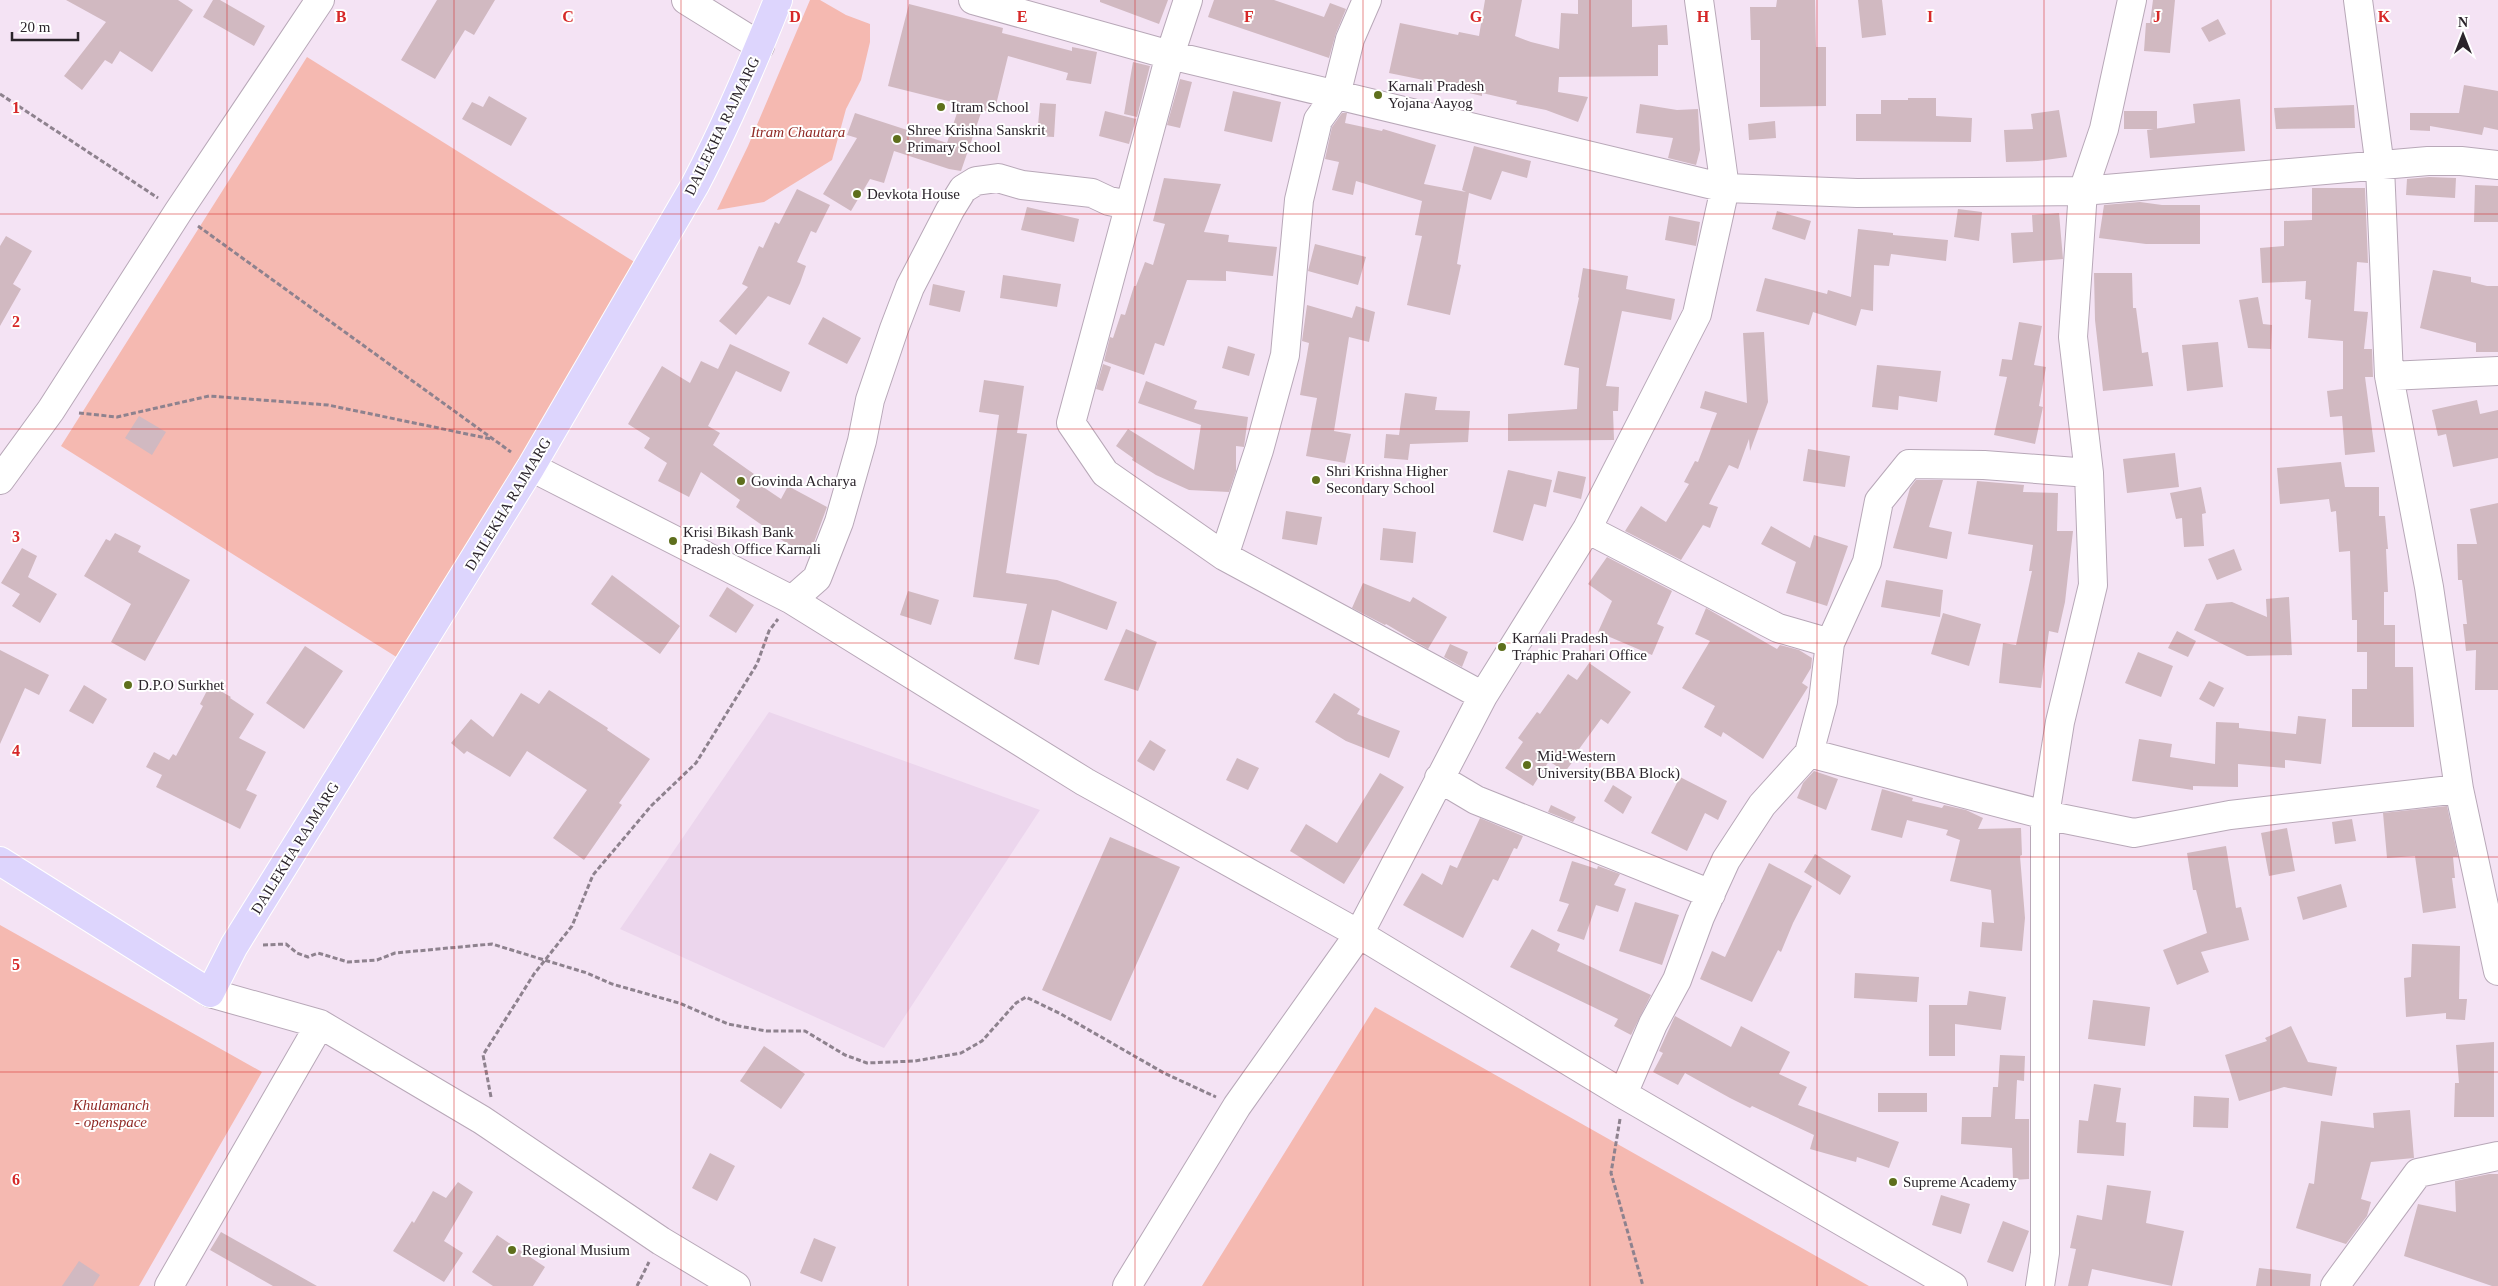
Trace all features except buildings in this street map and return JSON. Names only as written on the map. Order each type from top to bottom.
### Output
[{"type":"main road","name":"DAILEKHA RAJMARG","points":[[210,993],[234,946],[531,467],[695,185],[760,46],[778,0]]},
{"type":"main road","points":[[0,861],[210,993]]},
{"type":"street","points":[[0,480],[51,410],[178,212],[320,0]]},
{"type":"street","points":[[686,0],[760,46]]},
{"type":"street","points":[[973,0],[1170,55],[1725,188],[1858,193],[2083,191],[2428,161],[2461,161],[2498,165]]},
{"type":"street","points":[[1188,0],[1170,55],[1071,423],[1105,473],[1224,556],[1483,696]]},
{"type":"street","points":[[1224,556],[1259,450],[1285,355],[1299,200],[1318,120],[1336,94],[1350,39],[1367,0]]},
{"type":"street","points":[[1128,1286],[1238,1106],[1359,934],[1483,696],[1587,529],[1697,314],[1725,188],[1699,0]]},
{"type":"street","points":[[2040,1286],[2045,1253],[2044,815],[2060,722],[2093,585],[2089,473],[2073,337],[2083,191],[2104,130],[2132,0]]},
{"type":"street","points":[[2358,0],[2380,166],[2389,376],[2430,587],[2459,789],[2498,971]]},
{"type":"street","points":[[792,600],[817,578],[839,522],[862,441],[870,400],[894,329],[910,287],[950,210],[964,189],[976,181],[998,178],[1022,184],[1092,193],[1109,201],[1129,205]]},
{"type":"street","points":[[2389,376],[2498,371]]},
{"type":"street","points":[[1623,1094],[1653,1024],[1676,980],[1726,860],[1762,805],[1809,753],[1823,701],[1830,643],[1866,562],[1878,501],[1909,464],[1984,465],[2089,473]]},
{"type":"street","points":[[531,467],[792,600],[1085,782],[1359,934],[1623,1094],[1953,1286]]},
{"type":"street","points":[[1587,529],[1778,628],[1830,643]]},
{"type":"street","points":[[1809,753],[2044,815],[2134,833],[2230,815],[2459,789]]},
{"type":"street","points":[[1440,778],[1476,800],[1711,894]]},
{"type":"street","points":[[210,993],[320,1024],[482,1120],[661,1240],[736,1286]]},
{"type":"street","points":[[168,1286],[320,1024]]},
{"type":"street","points":[[2335,1286],[2418,1173],[2498,1156]]},
{"type":"path","points":[[0,94],[178,212],[531,467]]},
{"type":"path","points":[[51,410],[117,418],[208,396],[328,405],[494,440]]},
{"type":"path","points":[[482,1120],[492,1110],[483,1055],[534,974],[572,926],[593,875],[650,806],[696,763],[757,664],[768,631],[792,600]]},
{"type":"path","points":[[234,946],[286,944],[297,953],[308,957],[318,953],[348,962],[377,960],[395,953],[492,944],[592,975],[612,984],[679,1003],[728,1024],[766,1031],[804,1032],[845,1055],[867,1063],[916,1061],[962,1054],[982,1041],[1022,998],[1030,997],[1164,1073],[1231,1105],[1238,1106]]},
{"type":"path","points":[[1623,1094],[1611,1172],[1643,1286]]},
{"type":"shaded area","points":[[769,712],[1040,810],[884,1048],[620,929]]},
{"type":"green space","name":"Itram Chautara","points":[[810,0],[820,0],[846,15],[870,24],[870,42],[861,80],[846,109],[832,160],[764,202],[717,210],[748,146]]},
{"type":"green space","points":[[307,57],[652,273],[406,663],[61,446]]},
{"type":"green space","name":"Khulamanch - openspace","points":[[0,925],[262,1072],[139,1286],[0,1286]]},
{"type":"green space","points":[[1375,1007],[1869,1286],[1202,1286]]},
{"type":"place","name":"Karnali Pradesh Yojana Aayog","points":[[1378,95]]},
{"type":"place","name":"Itram School","points":[[941,107]]},
{"type":"place","name":"Shree Krishna Sanskrit Primary School","points":[[897,139]]},
{"type":"place","name":"Devkota House","points":[[857,194]]},
{"type":"place","name":"Shri Krishna Higher Secondary School","points":[[1316,480]]},
{"type":"place","name":"Govinda Acharya","points":[[741,481]]},
{"type":"place","name":"Krisi Bikash Bank Pradesh Office Karnali","points":[[673,541]]},
{"type":"place","name":"Karnali Pradesh Traphic Prahari Office","points":[[1502,647]]},
{"type":"place","name":"D.P.O Surkhet","points":[[128,685]]},
{"type":"place","name":"Mid-Western University(BBA Block)","points":[[1527,765]]},
{"type":"place","name":"Supreme Academy","points":[[1893,1182]]},
{"type":"place","name":"Regional Musium","points":[[512,1250]]}]
